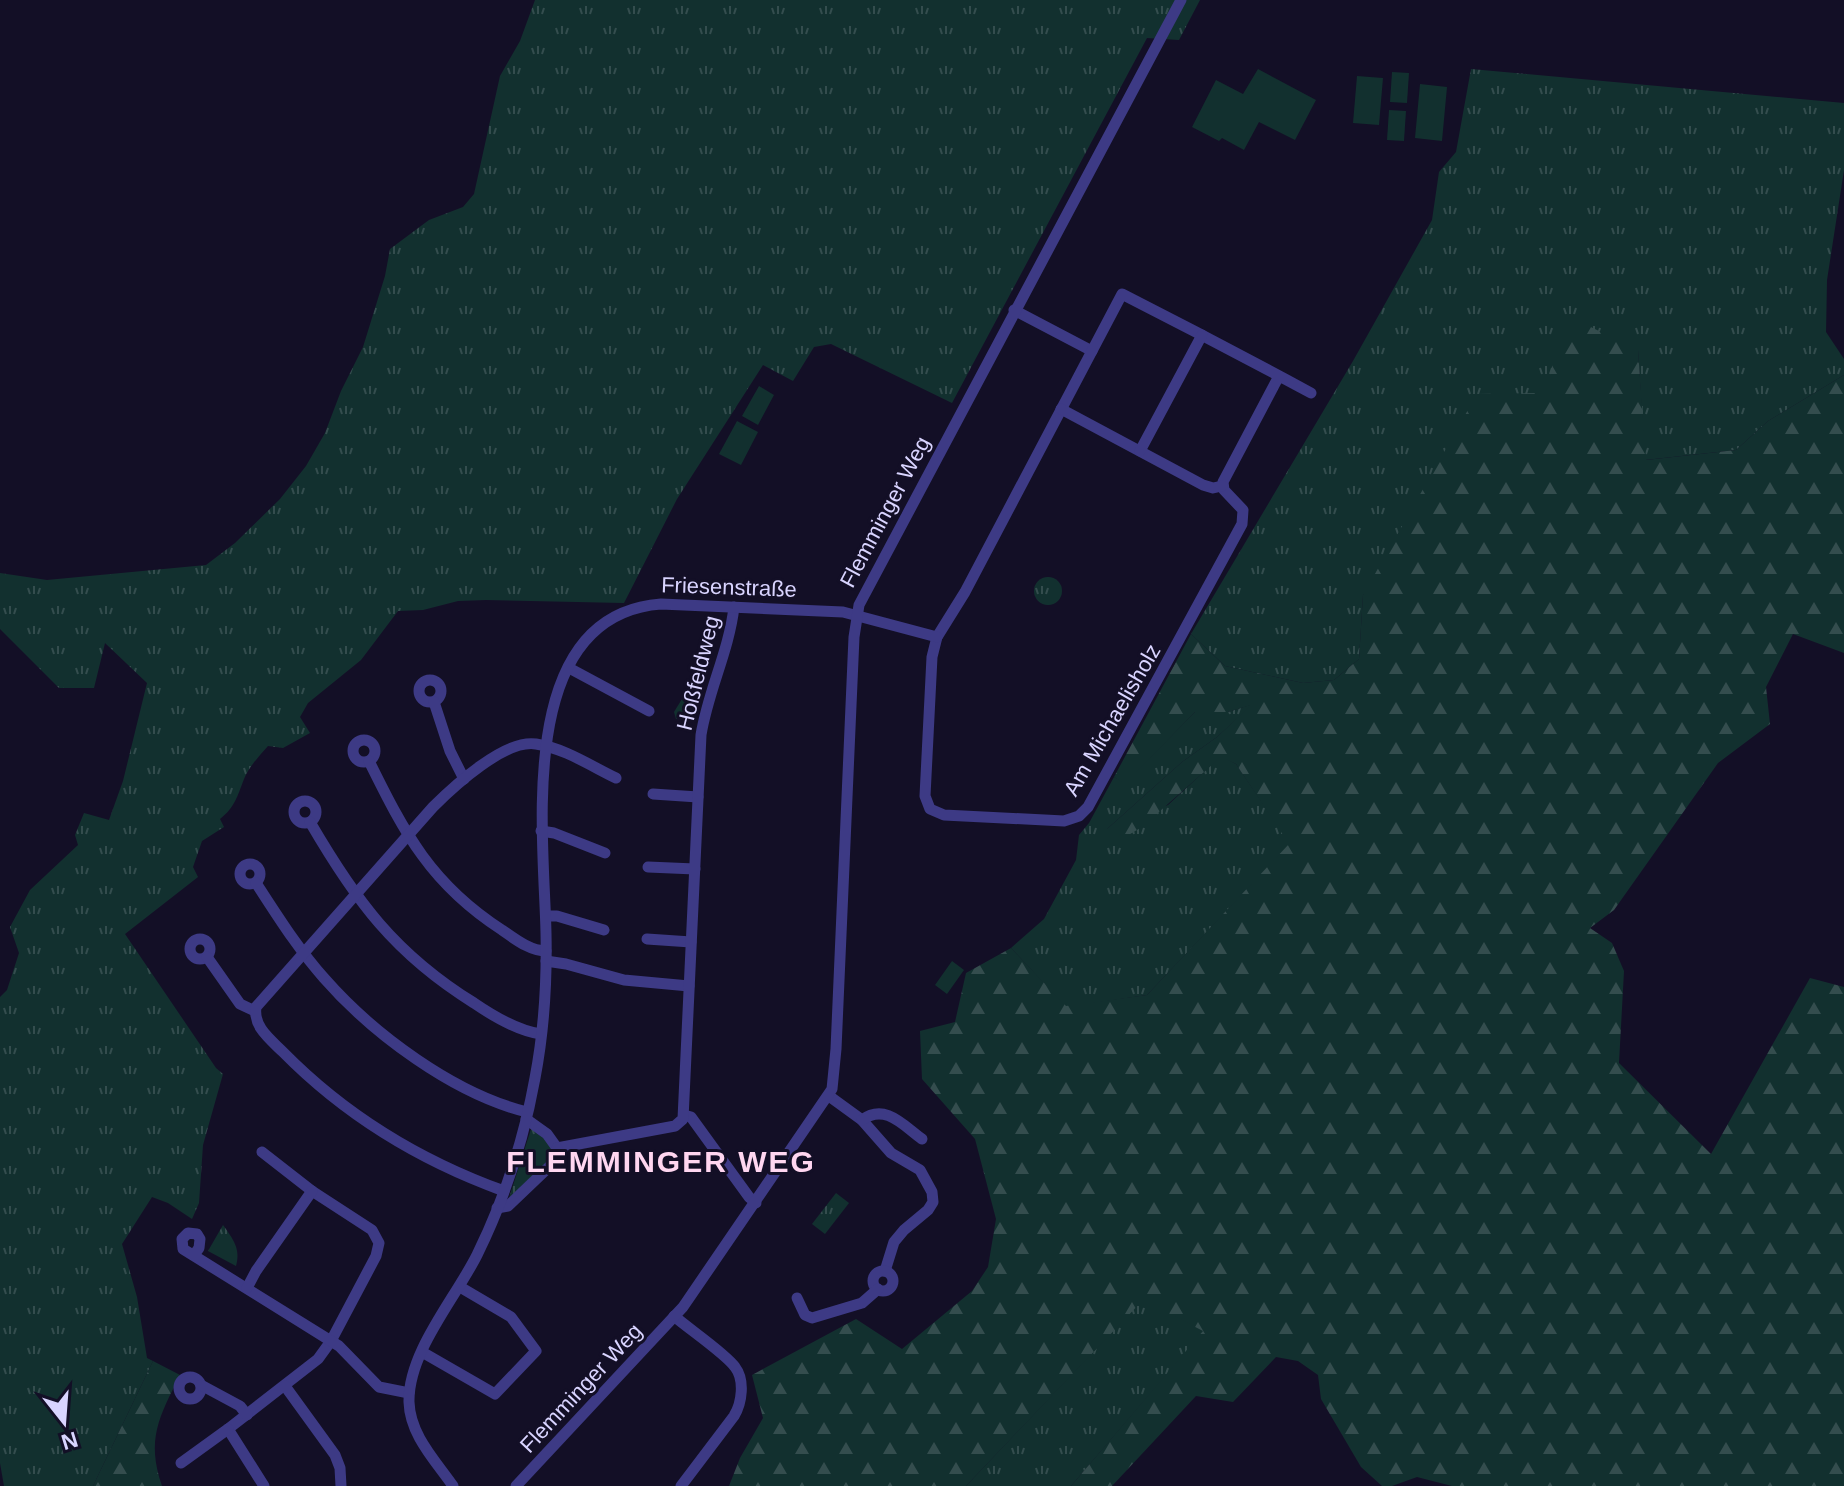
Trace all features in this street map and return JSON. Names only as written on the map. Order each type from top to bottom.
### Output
[{"type":"street","name":"Flemminger Weg","points":[[516,1486],[674,1316],[829,1096],[835,1067],[856,615],[866,589],[1181,0]]},
{"type":"street","name":"Am Michaelisholz","points":[[1222,486],[1241,506],[1242,524],[1096,797],[1079,816],[1057,821],[944,815],[930,809],[926,803],[926,780],[930,684],[937,637],[954,612],[1122,294],[1311,393]]},
{"type":"street","points":[[1014,310],[1092,351]]},
{"type":"street","points":[[1140,451],[1202,335]]},
{"type":"street","points":[[1061,409],[1213,488],[1222,486],[1279,376]]},
{"type":"street","name":"Friesenstraße","points":[[569,668],[583,645],[600,627],[623,613],[648,605],[831,611],[856,615]]},
{"type":"street","name":"Hoßfeldweg","points":[[684,1115],[702,724],[729,640],[734,607]]},
{"type":"street","points":[[856,615],[937,637]]},
{"type":"street","points":[[453,1486],[417,1433],[409,1393],[422,1352],[460,1287],[497,1208],[526,1115],[541,1034],[546,916],[541,831],[546,746],[555,704],[569,668],[649,711]]},
{"type":"street","points":[[434,702],[450,751],[464,779]]},
{"type":"street","points":[[504,1191],[428,1159],[354,1113],[317,1084],[269,1038],[256,1021],[255,1011],[261,1000],[407,836],[464,779],[495,758],[525,744],[546,746],[616,778]]},
{"type":"street","points":[[369,761],[407,836],[460,898],[518,941],[566,964],[624,980],[689,986]]},
{"type":"street","points":[[653,794],[698,797]]},
{"type":"street","points":[[310,822],[355,894],[406,953],[445,985],[496,1016],[541,1034]]},
{"type":"street","points":[[541,831],[605,853]]},
{"type":"street","points":[[648,867],[695,869]]},
{"type":"street","points":[[256,883],[303,953],[345,999],[400,1047],[456,1082],[526,1115],[547,1134],[557,1148],[551,1165],[508,1206],[497,1208]]},
{"type":"street","points":[[546,916],[557,916],[604,930]]},
{"type":"street","points":[[647,939],[691,942]]},
{"type":"street","points":[[207,957],[240,1004],[255,1011]]},
{"type":"street","points":[[797,1298],[805,1315],[812,1318],[862,1303],[878,1289],[884,1290],[892,1285],[892,1276],[885,1271],[894,1242],[933,1202],[932,1192],[920,1170],[891,1153],[862,1120],[829,1096]]},
{"type":"street","points":[[862,1120],[877,1112],[886,1113],[922,1139]]},
{"type":"street","points":[[557,1148],[675,1126],[684,1115],[691,1117],[756,1203]]},
{"type":"street","points":[[181,1463],[318,1359],[331,1341],[376,1256],[379,1243],[372,1230],[312,1191],[262,1152]]},
{"type":"street","points":[[247,1288],[312,1191]]},
{"type":"street","points":[[194,1255],[331,1341],[347,1353],[379,1387],[409,1393]]},
{"type":"street","points":[[422,1352],[495,1394],[536,1351],[511,1317],[460,1287]]},
{"type":"street","points":[[674,1316],[736,1368],[741,1393],[739,1409],[681,1486]]},
{"type":"street","points":[[201,1385],[240,1406],[247,1415]]},
{"type":"street","points":[[285,1386],[335,1455],[340,1468],[341,1486]]},
{"type":"street","points":[[228,1429],[264,1486]]},
{"type":"green space","points":[[535,0],[1200,0],[1179,40],[1147,38],[952,403],[831,344],[814,347],[793,381],[763,365],[677,499],[624,603],[486,600],[458,601],[423,610],[398,611],[361,660],[308,703],[300,717],[310,733],[283,748],[268,746],[258,758],[246,775],[232,806],[220,819],[224,827],[202,841],[193,867],[198,877],[125,934],[223,1074],[203,1145],[199,1203],[192,1219],[168,1203],[152,1197],[122,1244],[137,1297],[147,1358],[153,1361],[93,1486],[4,1486],[0,1463],[0,997],[7,990],[19,953],[10,927],[30,890],[78,845],[75,835],[84,813],[109,820],[123,781],[147,683],[105,643],[94,688],[59,688],[0,629],[0,573],[47,580],[206,565],[235,543],[280,499],[306,466],[325,433],[363,347],[390,249],[429,220],[463,207],[474,194],[500,76],[520,41]]},
{"type":"green space","points":[[1258,69],[1316,100],[1295,140],[1259,122],[1244,150],[1192,127],[1216,80],[1243,94]]},
{"type":"green space","points":[[1471,69],[1844,103],[1844,170],[1827,280],[1826,332],[1844,359],[1844,375],[1768,421],[1736,450],[1645,460],[1638,350],[1547,394],[1363,595],[1359,659],[1334,680],[1303,683],[1225,666],[1191,634],[1353,361],[1432,220],[1439,172],[1456,152]]},
{"type":"green space","points":[[1392,72],[1409,73],[1407,103],[1390,102]]},
{"type":"green space","points":[[1357,76],[1383,78],[1379,125],[1353,123]]},
{"type":"green space","points":[[1420,84],[1447,87],[1442,141],[1415,138]]},
{"type":"green space","points":[[1389,110],[1406,111],[1404,141],[1387,140]]},
{"type":"green space","points":[[1562,313],[1638,350],[1646,460],[1736,450],[1768,421],[1844,375],[1844,653],[1793,634],[1766,687],[1770,724],[1718,763],[1614,910],[1590,928],[1612,943],[1624,971],[1619,1063],[1711,1154],[1810,978],[1844,987],[1844,1486],[1452,1486],[1417,1477],[1392,1486],[1382,1486],[1361,1467],[1321,1399],[1318,1375],[1298,1361],[1276,1357],[1233,1402],[1196,1396],[1112,1486],[1071,1486],[1203,1331],[1143,1300],[966,1486],[729,1486],[740,1458],[763,1418],[752,1375],[856,1319],[902,1349],[972,1291],[988,1267],[996,1219],[975,1139],[922,1079],[920,1031],[955,1022],[966,973],[1011,948],[1066,1006],[1147,995],[1289,844],[1236,764],[1221,757],[1142,827],[1115,843],[1107,829],[1251,705],[1228,712],[1195,712],[1125,784],[1114,777],[1191,634],[1225,666],[1303,683],[1334,680],[1359,659],[1363,595],[1477,394],[1547,393]]},
{"type":"green space","points":[[759,386],[774,395],[758,425],[742,416]]},
{"type":"green space","points":[[737,421],[758,432],[741,465],[719,454]]},
{"type":"green space","points":[[1048,577],[1058,581],[1062,591],[1058,601],[1048,605],[1038,601],[1034,591],[1038,581]]},
{"type":"green space","points":[[689,696],[697,698],[699,705],[695,720],[676,719],[674,712],[682,699]]},
{"type":"green space","points":[[1253,704],[1107,829],[1168,805],[1221,756],[1236,764],[1290,844],[1147,995],[1066,1007],[1011,948],[1044,919],[1076,860],[1079,835],[1114,777],[1125,783],[1195,712],[1228,712]]},
{"type":"green space","points":[[952,961],[964,970],[947,994],[935,985]]},
{"type":"green space","points":[[532,1126],[551,1142],[553,1156],[509,1198]]},
{"type":"green space","points":[[836,1193],[849,1203],[825,1234],[812,1224]]},
{"type":"green space","points":[[223,1225],[237,1249],[236,1266],[208,1251]]},
{"type":"green space","points":[[1143,1299],[1204,1331],[1071,1486],[966,1486]]},
{"type":"green space","points":[[153,1361],[180,1375],[161,1416],[155,1441],[162,1486],[93,1486]]},
{"type":"district","name":"FLEMMINGER WEG","points":[[661,1161]]}]
